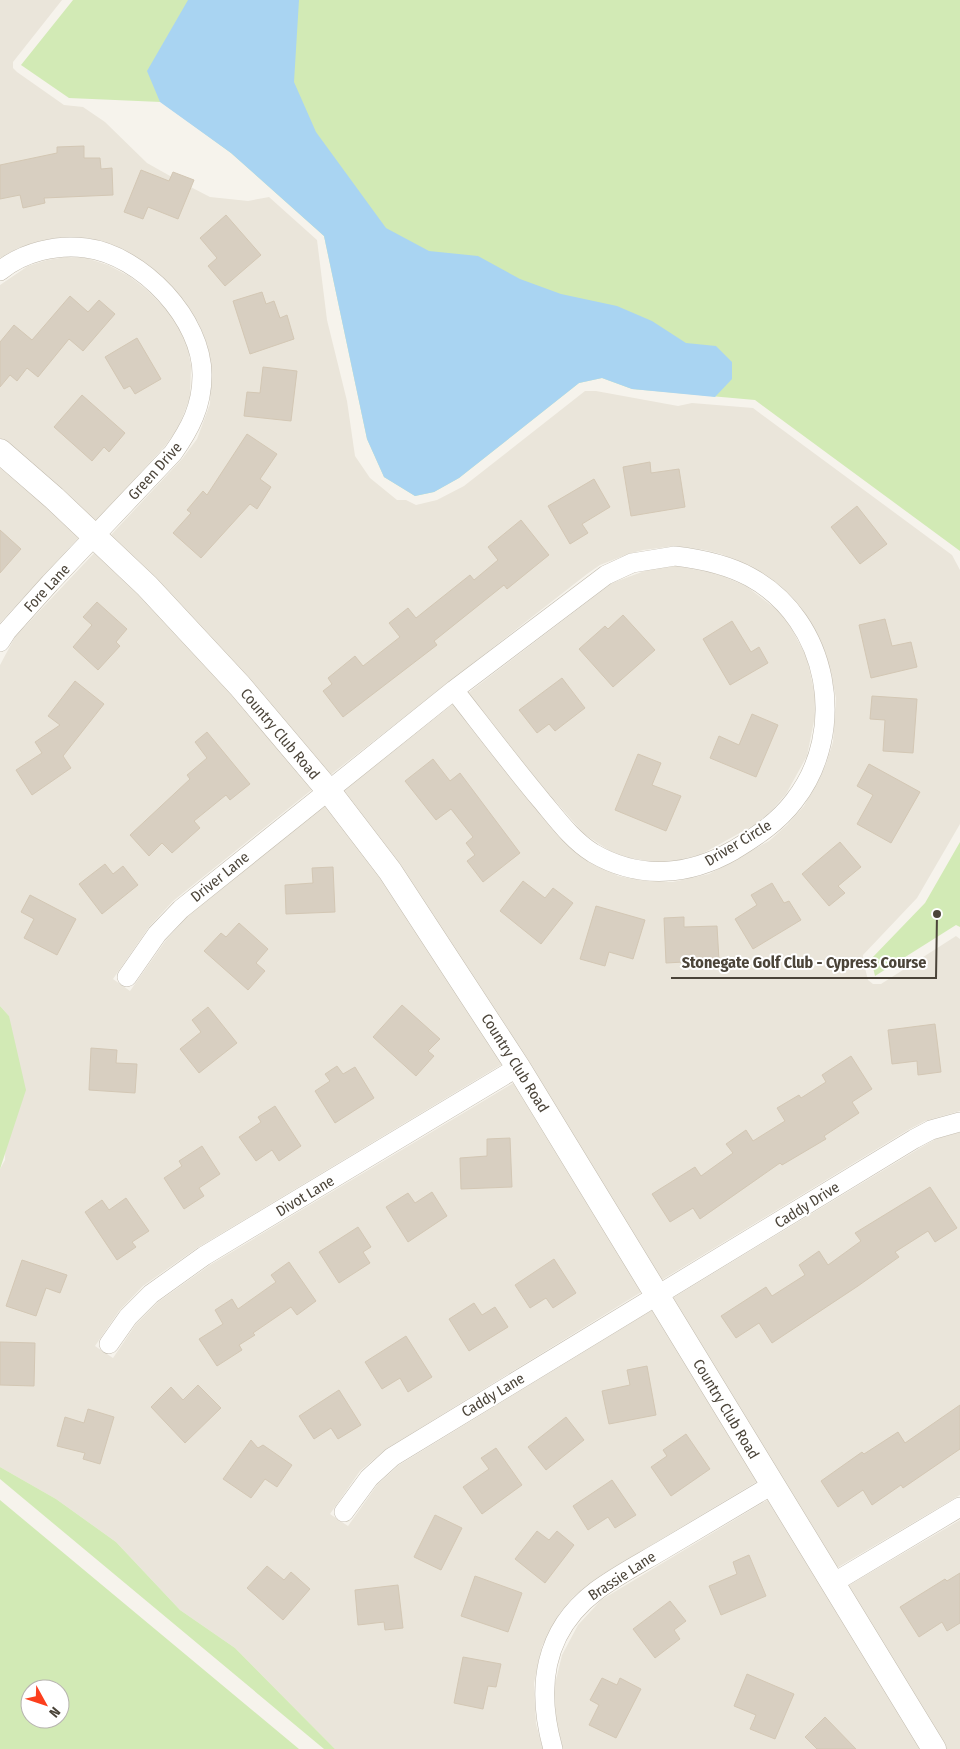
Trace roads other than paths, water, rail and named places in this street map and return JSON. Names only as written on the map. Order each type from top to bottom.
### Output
[{"type":"street","name":"Green Drive","points":[[0,272],[22,257],[43,250],[65,247],[87,248],[111,256],[134,268],[176,305],[189,325],[198,346],[202,377],[200,401],[187,434],[173,453],[96,536]]},
{"type":"street","name":"Country Club Road","points":[[0,451],[96,536],[147,586],[233,678],[328,790],[390,870],[518,1067],[934,1749]]},
{"type":"street","name":"Fore Lane","points":[[0,642],[44,590],[96,536]]},
{"type":"street","name":"Driver Circle","points":[[328,790],[454,690],[606,575],[639,561],[675,556],[717,563],[750,577],[783,603],[797,619],[816,656],[826,697],[826,718],[823,738],[813,767],[795,800],[780,817],[763,832],[704,865],[680,871],[654,872],[622,866],[598,856],[578,841],[528,785],[454,690]]},
{"type":"street","name":"Driver Lane","points":[[127,977],[157,934],[181,909],[328,790]]},
{"type":"street","name":"Divot Lane","points":[[109,1344],[128,1317],[151,1294],[204,1256],[518,1067]]},
{"type":"street","name":"Caddy Drive","points":[[657,1295],[914,1139],[931,1130],[960,1122]]},
{"type":"street","name":"Caddy Lane","points":[[344,1512],[369,1478],[392,1457],[657,1295]]},
{"type":"street","name":"Brassie Lane","points":[[553,1749],[546,1722],[544,1686],[552,1650],[569,1619],[581,1605],[609,1582],[772,1485]]},
{"type":"street","points":[[833,1583],[960,1507]]},
{"type":"water","points":[[188,0],[299,0],[294,82],[316,132],[386,228],[429,251],[478,256],[520,279],[561,294],[617,306],[652,321],[686,343],[716,346],[732,362],[732,379],[715,397],[632,389],[602,378],[579,383],[459,478],[434,492],[415,496],[384,477],[367,439],[324,236],[231,153],[160,102],[147,71]]},
{"type":"place","name":"Stonegate Golf Club - Cypress Course","points":[[937,914]]}]
